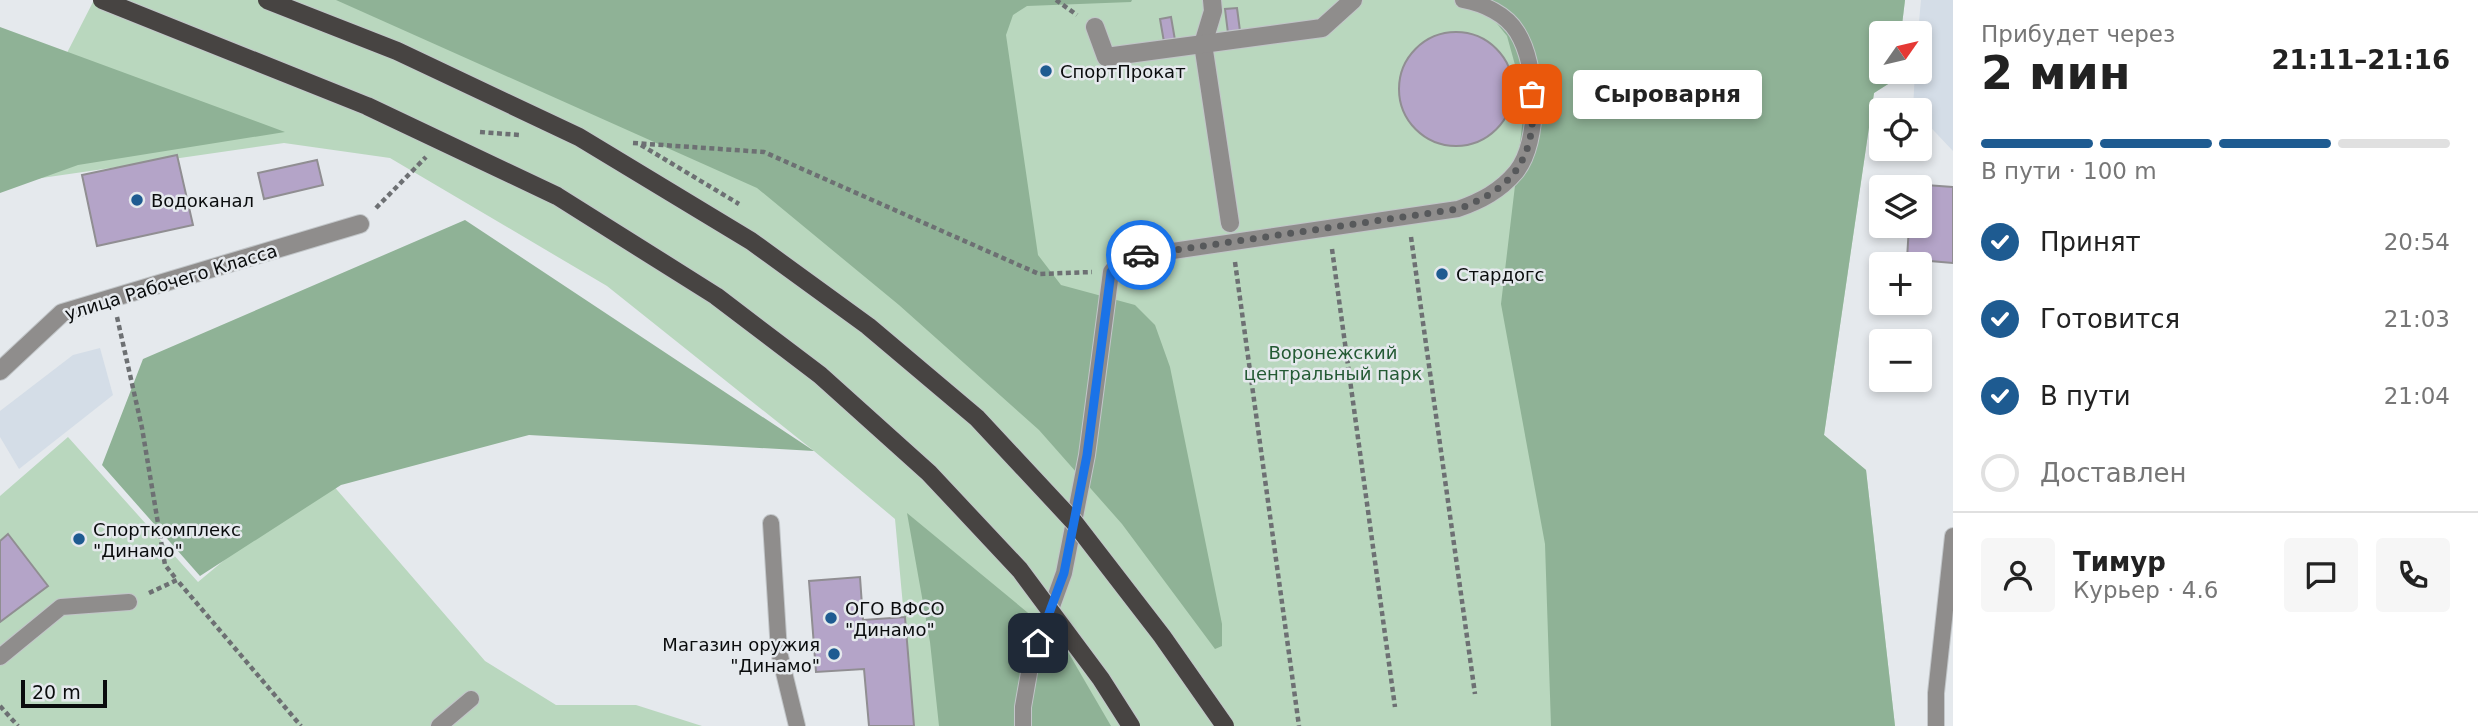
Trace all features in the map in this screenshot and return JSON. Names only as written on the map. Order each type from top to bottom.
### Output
[{"type":"main road","points":[[102,0],[367,106],[556,196],[716,296],[820,375],[929,473],[1020,570],[1101,679],[1131,726]]},
{"type":"main road","points":[[267,0],[397,51],[579,137],[751,241],[868,326],[977,418],[1074,522],[1162,635],[1225,726]]},
{"type":"street","points":[[1212,0],[1213,11],[1203,44],[1230,223]]},
{"type":"street","points":[[1095,27],[1106,57],[1322,28],[1353,0]]},
{"type":"street","name":"улица Рабочего Класса","points":[[0,371],[62,313],[360,224]]},
{"type":"lane","points":[[1023,726],[1023,707],[1030,667],[1064,573],[1087,455],[1111,272],[1121,260],[1132,257],[1458,209],[1481,201],[1500,189],[1518,170],[1528,149],[1534,115],[1531,73],[1517,32],[1504,18],[1490,9],[1463,0]]},
{"type":"lane","points":[[771,523],[779,652],[797,726]]},
{"type":"lane","points":[[1936,726],[1936,693],[1953,536]]},
{"type":"lane","points":[[0,657],[61,607],[129,602]]},
{"type":"lane","points":[[439,726],[471,699]]},
{"type":"path","points":[[479,132],[533,136]]},
{"type":"path","points":[[628,143],[764,152],[1039,274],[1111,272]]},
{"type":"path","points":[[360,224],[434,149]]},
{"type":"path","points":[[1408,216],[1475,694]]},
{"type":"path","points":[[1329,228],[1395,707]]},
{"type":"path","points":[[1233,242],[1299,726]]},
{"type":"path","points":[[112,297],[142,428],[165,565],[301,726]]},
{"type":"path","points":[[129,602],[177,580]]},
{"type":"path","points":[[0,706],[18,726]]},
{"type":"shaded area","points":[[1921,0],[1953,0],[1953,151],[1932,129],[1932,98],[1914,98],[1914,84],[1932,84],[1932,21],[1919,21]]},
{"type":"shaded area","points":[[100,348],[113,395],[19,469],[0,437],[0,411],[73,355]]},
{"type":"green space","name":"Воронежский центральный парк","points":[[94,0],[1905,0],[1902,21],[1869,21],[1869,84],[1888,84],[1874,93],[1873,98],[1869,98],[1869,127],[1824,435],[1866,470],[1895,726],[914,726],[895,519],[607,286],[390,158],[284,143],[0,184]]},
{"type":"green space","points":[[336,0],[1132,0],[1027,6],[1013,15],[1006,35],[1038,255],[1061,285],[1135,305],[1155,325],[1170,367],[1222,624],[1222,646],[1215,649],[1122,524],[1039,430],[899,305],[757,188]]},
{"type":"green space","points":[[1478,0],[1905,0],[1902,21],[1869,21],[1869,84],[1888,84],[1874,93],[1873,98],[1869,98],[1869,127],[1824,435],[1866,470],[1895,726],[1551,726],[1545,544],[1501,304],[1525,101],[1507,36]]},
{"type":"green space","points":[[0,27],[285,132],[78,165],[0,193]]},
{"type":"green space","points":[[465,220],[814,451],[529,435],[341,485],[200,576],[102,465],[143,359]]},
{"type":"green space","name":"Спорткомплекс \"Динамо\"","points":[[68,437],[198,582],[325,476],[485,661],[556,705],[636,705],[702,726],[0,726],[0,496]]},
{"type":"green space","points":[[907,513],[1061,640],[1111,726],[939,726],[930,642]]},
{"type":"building","points":[[1237,8],[1240,31],[1228,33],[1225,9]]},
{"type":"building","points":[[1171,17],[1175,40],[1164,42],[1160,19]]},
{"type":"building","points":[[1456,32],[1478,36],[1496,49],[1509,67],[1513,89],[1509,111],[1496,129],[1478,142],[1456,146],[1434,142],[1416,129],[1403,111],[1399,89],[1403,67],[1416,49],[1434,36]]},
{"type":"building","name":"Водоканал","points":[[177,155],[193,225],[97,246],[82,175]]},
{"type":"building","points":[[317,160],[323,185],[264,199],[258,173]]},
{"type":"building","points":[[1932,185],[1953,187],[1953,263],[1932,261],[1932,252],[1907,252],[1908,238],[1932,238]]},
{"type":"building","points":[[8,534],[48,586],[0,622],[0,541]]},
{"type":"building","points":[[860,577],[863,620],[905,617],[914,726],[869,726],[864,669],[816,672],[809,581]]},
{"type":"way so far","points":[[1141,255],[1458,209],[1481,201],[1500,189],[1518,170],[1528,149],[1534,115],[1532,94]]},
{"type":"place","name":"СпортПрокат","points":[[1046,71]]},
{"type":"place","name":"Сыроварня","points":[[1532,94]]},
{"type":"place","name":"Водоканал","points":[[137,200]]},
{"type":"place","name":"Стардогс","points":[[1442,274]]},
{"type":"place","name":"Спорткомплекс \"Динамо\"","points":[[79,539]]},
{"type":"place","name":"ОГО ВФСО \"Динамо\"","points":[[831,618]]},
{"type":"place","name":"Магазин оружия \"Динамо\"","points":[[834,654]]},
{"type":"route","points":[[1038,643],[1064,573],[1087,455],[1111,272],[1121,260],[1141,255]]}]
